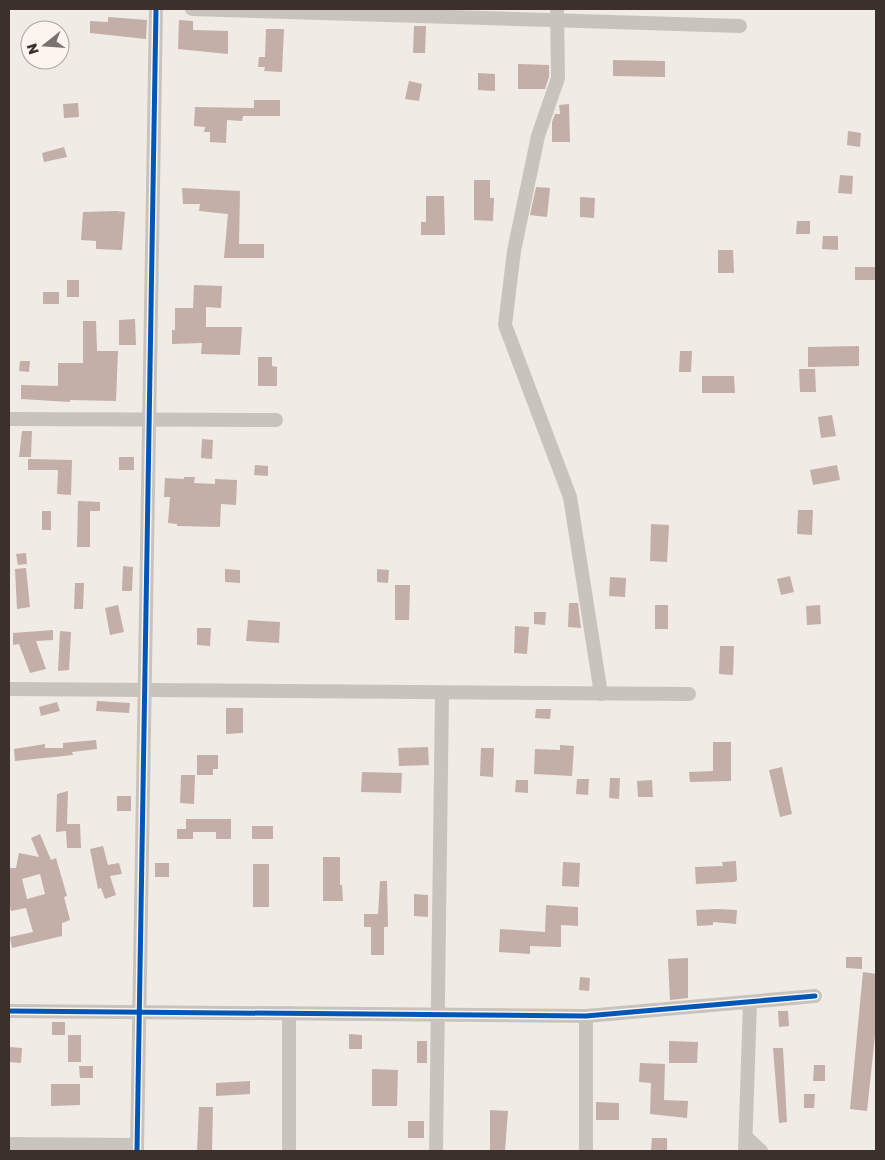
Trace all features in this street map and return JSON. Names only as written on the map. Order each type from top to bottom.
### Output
[{"type":"street","points":[[9,1144],[137,1148],[156,9]]},
{"type":"street","points":[[192,9],[557,14],[740,26]]},
{"type":"street","points":[[557,14],[558,78],[538,136],[514,251],[505,325],[570,497],[601,694]]},
{"type":"street","points":[[9,419],[276,420]]},
{"type":"street","points":[[9,689],[688,694]]},
{"type":"street","points":[[436,1151],[442,692]]},
{"type":"street","points":[[9,1011],[586,1016],[815,996]]},
{"type":"street","points":[[750,1002],[746,1144],[761,1151]]},
{"type":"street","points":[[289,1014],[289,1151]]},
{"type":"street","points":[[586,1016],[586,1151]]},
{"type":"building","points":[[108,17],[147,20],[146,39],[90,33],[90,21],[108,22]]},
{"type":"building","points":[[179,20],[193,21],[193,30],[228,31],[228,54],[178,49]]},
{"type":"building","points":[[414,26],[426,26],[425,53],[413,53]]},
{"type":"building","points":[[266,29],[284,29],[282,72],[264,71],[265,67],[258,67],[259,57],[265,57]]},
{"type":"building","points":[[613,60],[665,61],[665,77],[613,76]]},
{"type":"building","points":[[518,64],[549,65],[549,77],[545,89],[518,89]]},
{"type":"building","points":[[478,73],[495,74],[495,91],[478,90]]},
{"type":"building","points":[[409,81],[422,84],[419,101],[405,99]]},
{"type":"building","points":[[254,100],[280,100],[280,116],[243,116],[242,121],[227,120],[226,143],[210,142],[210,132],[204,132],[205,127],[194,126],[195,107],[254,108]]},
{"type":"building","points":[[78,103],[79,117],[64,118],[63,104]]},
{"type":"building","points":[[569,104],[570,142],[552,142],[552,122],[555,114],[560,114],[559,105]]},
{"type":"building","points":[[848,131],[861,133],[860,147],[847,145]]},
{"type":"building","points":[[64,147],[67,157],[44,162],[42,153]]},
{"type":"building","points":[[840,175],[853,176],[852,194],[838,193]]},
{"type":"building","points":[[474,180],[490,180],[490,198],[494,198],[493,221],[474,220]]},
{"type":"building","points":[[536,187],[550,188],[547,217],[530,215]]},
{"type":"building","points":[[182,188],[240,191],[239,244],[264,244],[264,258],[224,258],[228,214],[199,211],[200,204],[183,204]]},
{"type":"building","points":[[426,196],[444,196],[445,235],[421,235],[421,222],[426,222]]},
{"type":"building","points":[[580,197],[595,198],[594,218],[580,217]]},
{"type":"building","points":[[83,212],[125,212],[122,250],[96,249],[96,241],[81,240]]},
{"type":"building","points":[[797,221],[810,221],[810,234],[796,234]]},
{"type":"building","points":[[823,236],[838,236],[838,250],[822,249]]},
{"type":"building","points":[[718,250],[733,250],[734,273],[718,273]]},
{"type":"building","points":[[855,267],[876,267],[876,280],[855,280]]},
{"type":"building","points":[[67,280],[79,280],[79,297],[67,297]]},
{"type":"building","points":[[194,285],[222,286],[221,308],[206,307],[206,327],[242,327],[240,355],[201,354],[202,343],[172,344],[172,330],[175,330],[175,308],[193,308]]},
{"type":"building","points":[[43,292],[59,292],[59,304],[43,304]]},
{"type":"building","points":[[135,319],[136,345],[119,345],[119,320]]},
{"type":"building","points":[[83,321],[96,321],[97,351],[118,351],[116,401],[70,400],[70,402],[21,399],[21,385],[58,386],[58,363],[83,363]]},
{"type":"building","points":[[859,346],[859,366],[808,367],[808,347]]},
{"type":"building","points":[[680,351],[692,351],[691,372],[679,372]]},
{"type":"building","points":[[258,357],[272,357],[272,366],[277,367],[277,386],[258,386]]},
{"type":"building","points":[[20,361],[30,361],[29,372],[19,371]]},
{"type":"building","points":[[799,369],[815,369],[816,392],[800,392]]},
{"type":"building","points":[[702,376],[734,376],[735,393],[702,393]]},
{"type":"building","points":[[832,415],[836,436],[821,438],[818,417]]},
{"type":"building","points":[[22,431],[32,431],[31,457],[19,457]]},
{"type":"building","points":[[202,439],[213,440],[212,459],[201,458]]},
{"type":"building","points":[[119,457],[134,457],[134,470],[119,470]]},
{"type":"building","points":[[28,459],[72,460],[71,495],[57,494],[58,470],[28,470]]},
{"type":"building","points":[[255,465],[268,466],[268,476],[254,475]]},
{"type":"building","points":[[837,465],[840,480],[813,485],[810,470]]},
{"type":"building","points":[[184,477],[195,477],[194,483],[215,484],[215,479],[237,480],[236,505],[221,504],[220,527],[177,526],[177,524],[168,523],[170,497],[164,497],[165,478],[184,479]]},
{"type":"building","points":[[78,501],[100,502],[100,511],[90,511],[90,547],[77,547]]},
{"type":"building","points":[[798,510],[813,510],[812,535],[797,534]]},
{"type":"building","points":[[42,511],[51,511],[51,530],[42,530]]},
{"type":"building","points":[[651,524],[669,525],[667,562],[650,561]]},
{"type":"building","points":[[26,553],[27,564],[18,565],[16,554]]},
{"type":"building","points":[[123,566],[133,567],[132,591],[122,591]]},
{"type":"building","points":[[26,568],[30,607],[17,609],[15,569]]},
{"type":"building","points":[[225,569],[240,570],[240,583],[225,582]]},
{"type":"building","points":[[377,569],[389,570],[388,583],[377,582]]},
{"type":"building","points":[[790,576],[794,592],[781,595],[777,579]]},
{"type":"building","points":[[610,577],[626,578],[625,597],[609,596]]},
{"type":"building","points":[[75,583],[84,583],[83,609],[74,609]]},
{"type":"building","points":[[395,585],[410,585],[409,620],[395,620]]},
{"type":"building","points":[[569,603],[578,603],[581,628],[568,627]]},
{"type":"building","points":[[118,605],[124,632],[110,635],[105,608]]},
{"type":"building","points":[[655,605],[668,605],[668,629],[655,629]]},
{"type":"building","points":[[820,605],[821,624],[807,625],[806,606]]},
{"type":"building","points":[[534,612],[546,612],[545,625],[534,624]]},
{"type":"building","points":[[248,620],[280,622],[279,643],[246,641]]},
{"type":"building","points":[[515,626],[529,627],[527,654],[514,653]]},
{"type":"building","points":[[197,628],[211,628],[210,646],[197,645]]},
{"type":"building","points":[[53,630],[53,640],[36,641],[46,669],[30,673],[19,644],[13,645],[13,633]]},
{"type":"building","points":[[60,631],[71,632],[69,670],[58,671]]},
{"type":"building","points":[[720,646],[734,646],[733,675],[719,674]]},
{"type":"building","points":[[97,701],[130,703],[129,713],[96,711]]},
{"type":"building","points":[[57,702],[60,711],[41,716],[39,707]]},
{"type":"building","points":[[226,708],[243,708],[243,733],[226,734]]},
{"type":"building","points":[[536,709],[551,709],[550,719],[535,718]]},
{"type":"building","points":[[96,740],[97,749],[72,752],[73,755],[15,761],[14,749],[45,744],[45,748],[63,748],[63,743]]},
{"type":"building","points":[[713,742],[731,742],[731,781],[690,782],[689,772],[713,771]]},
{"type":"building","points":[[560,745],[574,746],[572,776],[534,774],[535,749],[560,750]]},
{"type":"building","points":[[428,747],[429,765],[399,766],[398,748]]},
{"type":"building","points":[[481,748],[494,748],[493,777],[480,776]]},
{"type":"building","points":[[197,755],[218,755],[218,769],[213,769],[213,775],[197,775]]},
{"type":"building","points":[[782,767],[792,814],[780,817],[769,770]]},
{"type":"building","points":[[362,772],[402,773],[401,793],[361,792]]},
{"type":"building","points":[[181,775],[195,775],[194,804],[180,803]]},
{"type":"building","points":[[610,778],[620,778],[619,799],[609,798]]},
{"type":"building","points":[[577,779],[589,779],[588,795],[576,794]]},
{"type":"building","points":[[516,780],[528,780],[528,793],[515,792]]},
{"type":"building","points":[[652,780],[653,797],[638,797],[637,781]]},
{"type":"building","points":[[68,791],[67,824],[80,824],[81,848],[67,848],[66,831],[56,832],[57,794]]},
{"type":"building","points":[[117,796],[131,796],[131,811],[117,811]]},
{"type":"building","points":[[186,819],[231,819],[231,839],[216,839],[216,832],[193,832],[193,839],[177,839],[177,829],[186,829]]},
{"type":"building","points":[[252,826],[273,826],[273,839],[252,839]]},
{"type":"building","points":[[40,834],[51,860],[56,858],[67,896],[64,897],[70,920],[62,923],[62,936],[12,948],[10,937],[33,932],[26,908],[11,911],[9,902],[9,868],[16,868],[19,853],[39,857],[31,838]],"holes":[[[40,874],[45,894],[27,899],[22,879]]]},
{"type":"building","points":[[103,846],[108,865],[119,863],[122,874],[110,876],[116,895],[105,899],[101,888],[98,889],[90,849]]},
{"type":"building","points":[[323,857],[340,857],[340,885],[342,885],[343,901],[323,901]]},
{"type":"building","points":[[736,861],[737,880],[735,882],[696,884],[695,867],[723,866],[722,862]]},
{"type":"building","points":[[563,862],[580,863],[579,887],[562,886]]},
{"type":"building","points":[[155,863],[169,863],[169,877],[155,877]]},
{"type":"building","points":[[253,864],[269,864],[269,907],[253,907]]},
{"type":"building","points":[[380,881],[387,881],[388,927],[384,927],[384,955],[371,955],[371,927],[364,927],[364,914],[378,914]]},
{"type":"building","points":[[414,894],[428,895],[428,917],[414,916]]},
{"type":"building","points":[[546,905],[578,907],[578,926],[561,925],[561,947],[530,946],[530,954],[499,952],[500,929],[545,932]]},
{"type":"building","points":[[696,910],[737,910],[736,924],[713,922],[713,925],[697,926]]},
{"type":"building","points":[[846,957],[862,957],[862,969],[846,968]]},
{"type":"building","points":[[688,958],[688,998],[670,1000],[668,959]]},
{"type":"building","points":[[863,972],[876,974],[876,1026],[867,1111],[850,1109]]},
{"type":"building","points":[[580,977],[590,978],[589,991],[579,990]]},
{"type":"building","points":[[778,1011],[788,1011],[789,1026],[779,1027]]},
{"type":"building","points":[[52,1022],[65,1022],[65,1035],[52,1035]]},
{"type":"building","points":[[349,1034],[362,1035],[362,1049],[349,1049]]},
{"type":"building","points":[[68,1035],[81,1035],[81,1062],[68,1062]]},
{"type":"building","points":[[417,1041],[427,1041],[427,1063],[417,1063]]},
{"type":"building","points":[[669,1041],[698,1042],[697,1063],[669,1063]]},
{"type":"building","points":[[10,1047],[22,1048],[21,1063],[9,1062]]},
{"type":"building","points":[[773,1048],[783,1048],[787,1122],[779,1123]]},
{"type":"building","points":[[640,1063],[665,1064],[664,1100],[688,1101],[687,1118],[650,1114],[651,1083],[639,1082]]},
{"type":"building","points":[[814,1065],[825,1065],[825,1081],[813,1081]]},
{"type":"building","points":[[79,1066],[93,1066],[93,1078],[80,1078]]},
{"type":"building","points":[[372,1069],[398,1070],[397,1106],[372,1106]]},
{"type":"building","points":[[250,1081],[250,1094],[216,1096],[216,1083]]},
{"type":"building","points":[[51,1084],[80,1084],[80,1105],[51,1106]]},
{"type":"building","points":[[804,1094],[815,1094],[814,1108],[804,1108]]},
{"type":"building","points":[[596,1102],[619,1103],[619,1120],[596,1120]]},
{"type":"building","points":[[199,1107],[213,1107],[212,1151],[197,1151]]},
{"type":"building","points":[[490,1110],[508,1111],[505,1151],[490,1151]]},
{"type":"building","points":[[408,1121],[424,1121],[424,1138],[408,1138]]},
{"type":"building","points":[[652,1138],[667,1138],[667,1151],[651,1151]]},
{"type":"cycle path","points":[[137,1151],[156,9]]},
{"type":"cycle path","points":[[9,1011],[586,1016],[815,996]]}]
